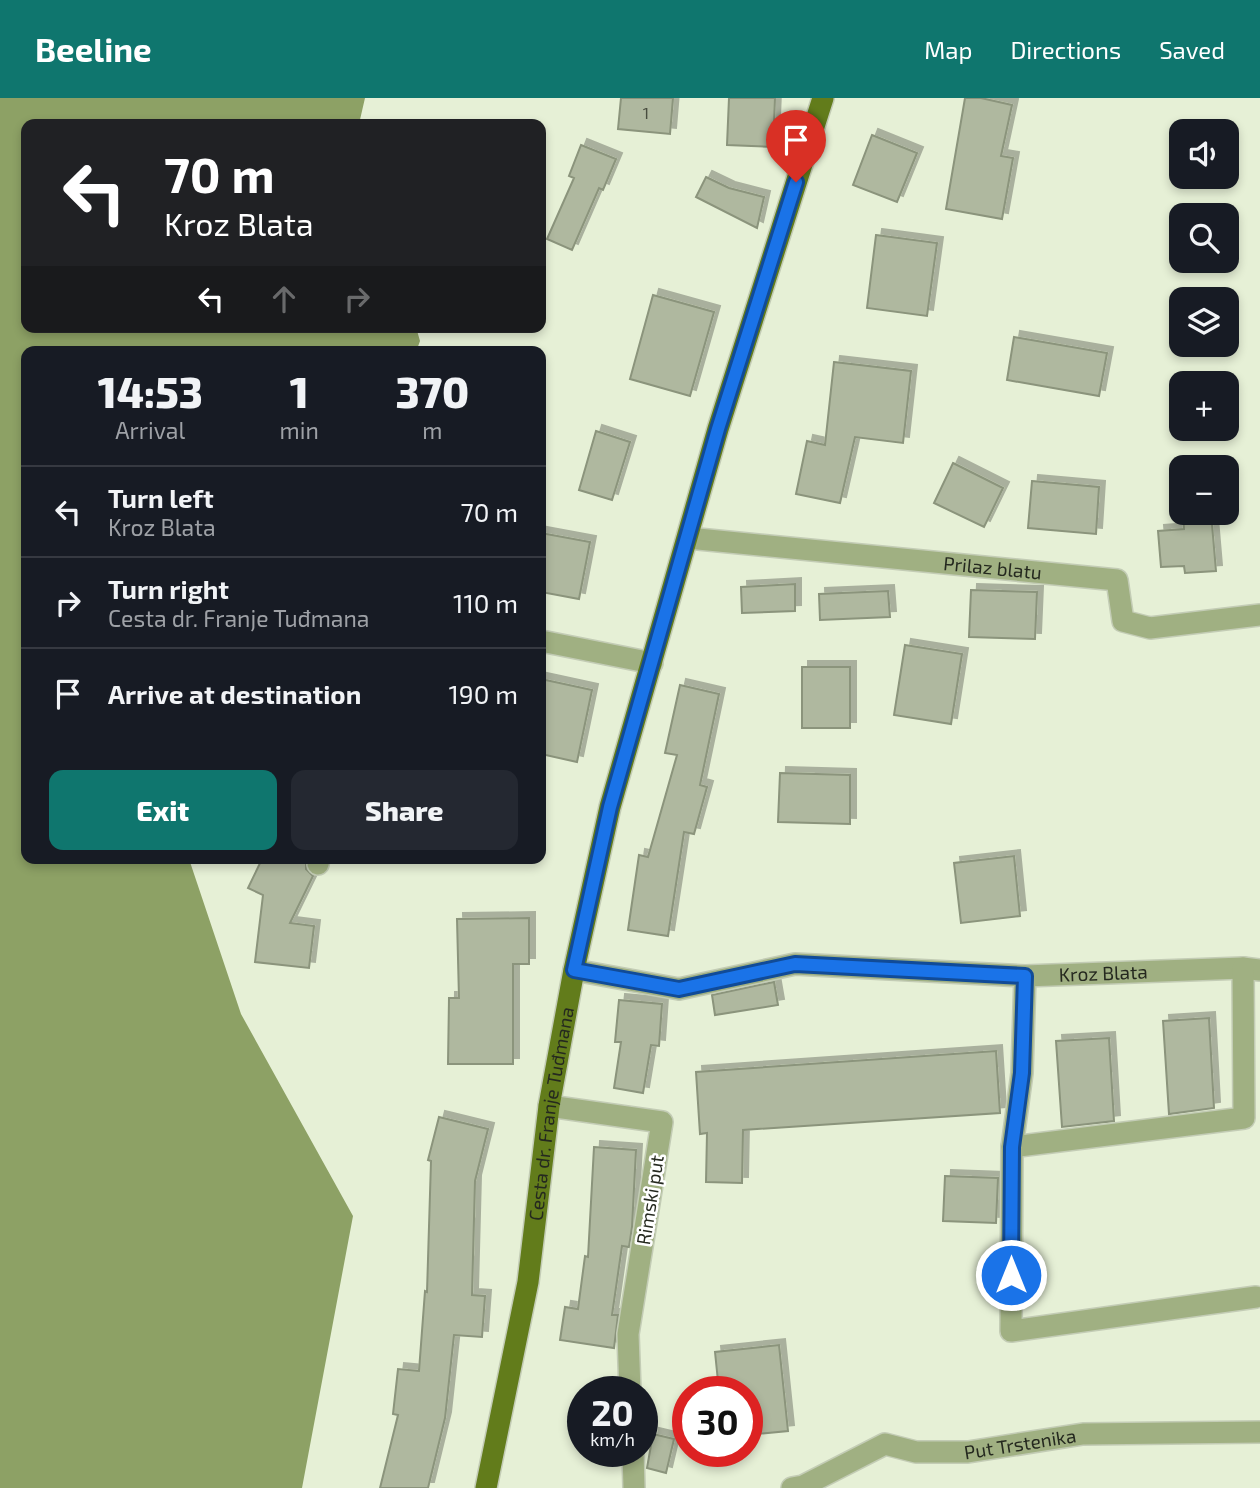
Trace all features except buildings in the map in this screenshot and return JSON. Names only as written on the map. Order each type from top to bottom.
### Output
[{"type":"main road","name":"Cesta dr. Franje Tuđmana","points":[[486,1488],[528,1282],[549,1106],[574,970],[610,807],[718,429],[823,98]]},
{"type":"street","name":"Prilaz blatu","points":[[688,538],[1117,580],[1123,621],[1150,628],[1260,615]]},
{"type":"street","points":[[546,642],[652,663]]},
{"type":"street","name":"Kroz Blata","points":[[574,970],[679,989],[795,964],[1025,976],[1252,969]]},
{"type":"street","points":[[1012,1147],[1244,1118],[1252,969]]},
{"type":"street","points":[[1025,976],[1022,1073],[1012,1147],[1011,1331],[1256,1297]]},
{"type":"street","name":"Rimski put","points":[[549,1106],[662,1122],[628,1334],[629,1376]]},
{"type":"street","name":"Put Trstenika","points":[[792,1488],[803,1486],[885,1444],[916,1452],[968,1451],[1083,1434],[1260,1432]]},
{"type":"street","points":[[633,1467],[634,1488]]},
{"type":"shaded area","points":[[0,98],[365,98],[360,119],[21,119],[21,333],[418,333],[420,341],[418,346],[21,346],[21,864],[191,864],[241,1014],[353,1216],[302,1488],[0,1488]]},
{"type":"route","points":[[796,182],[718,429],[610,807],[574,970],[679,989],[795,964],[1025,976],[1022,1073],[1012,1147],[1011,1275]]}]
